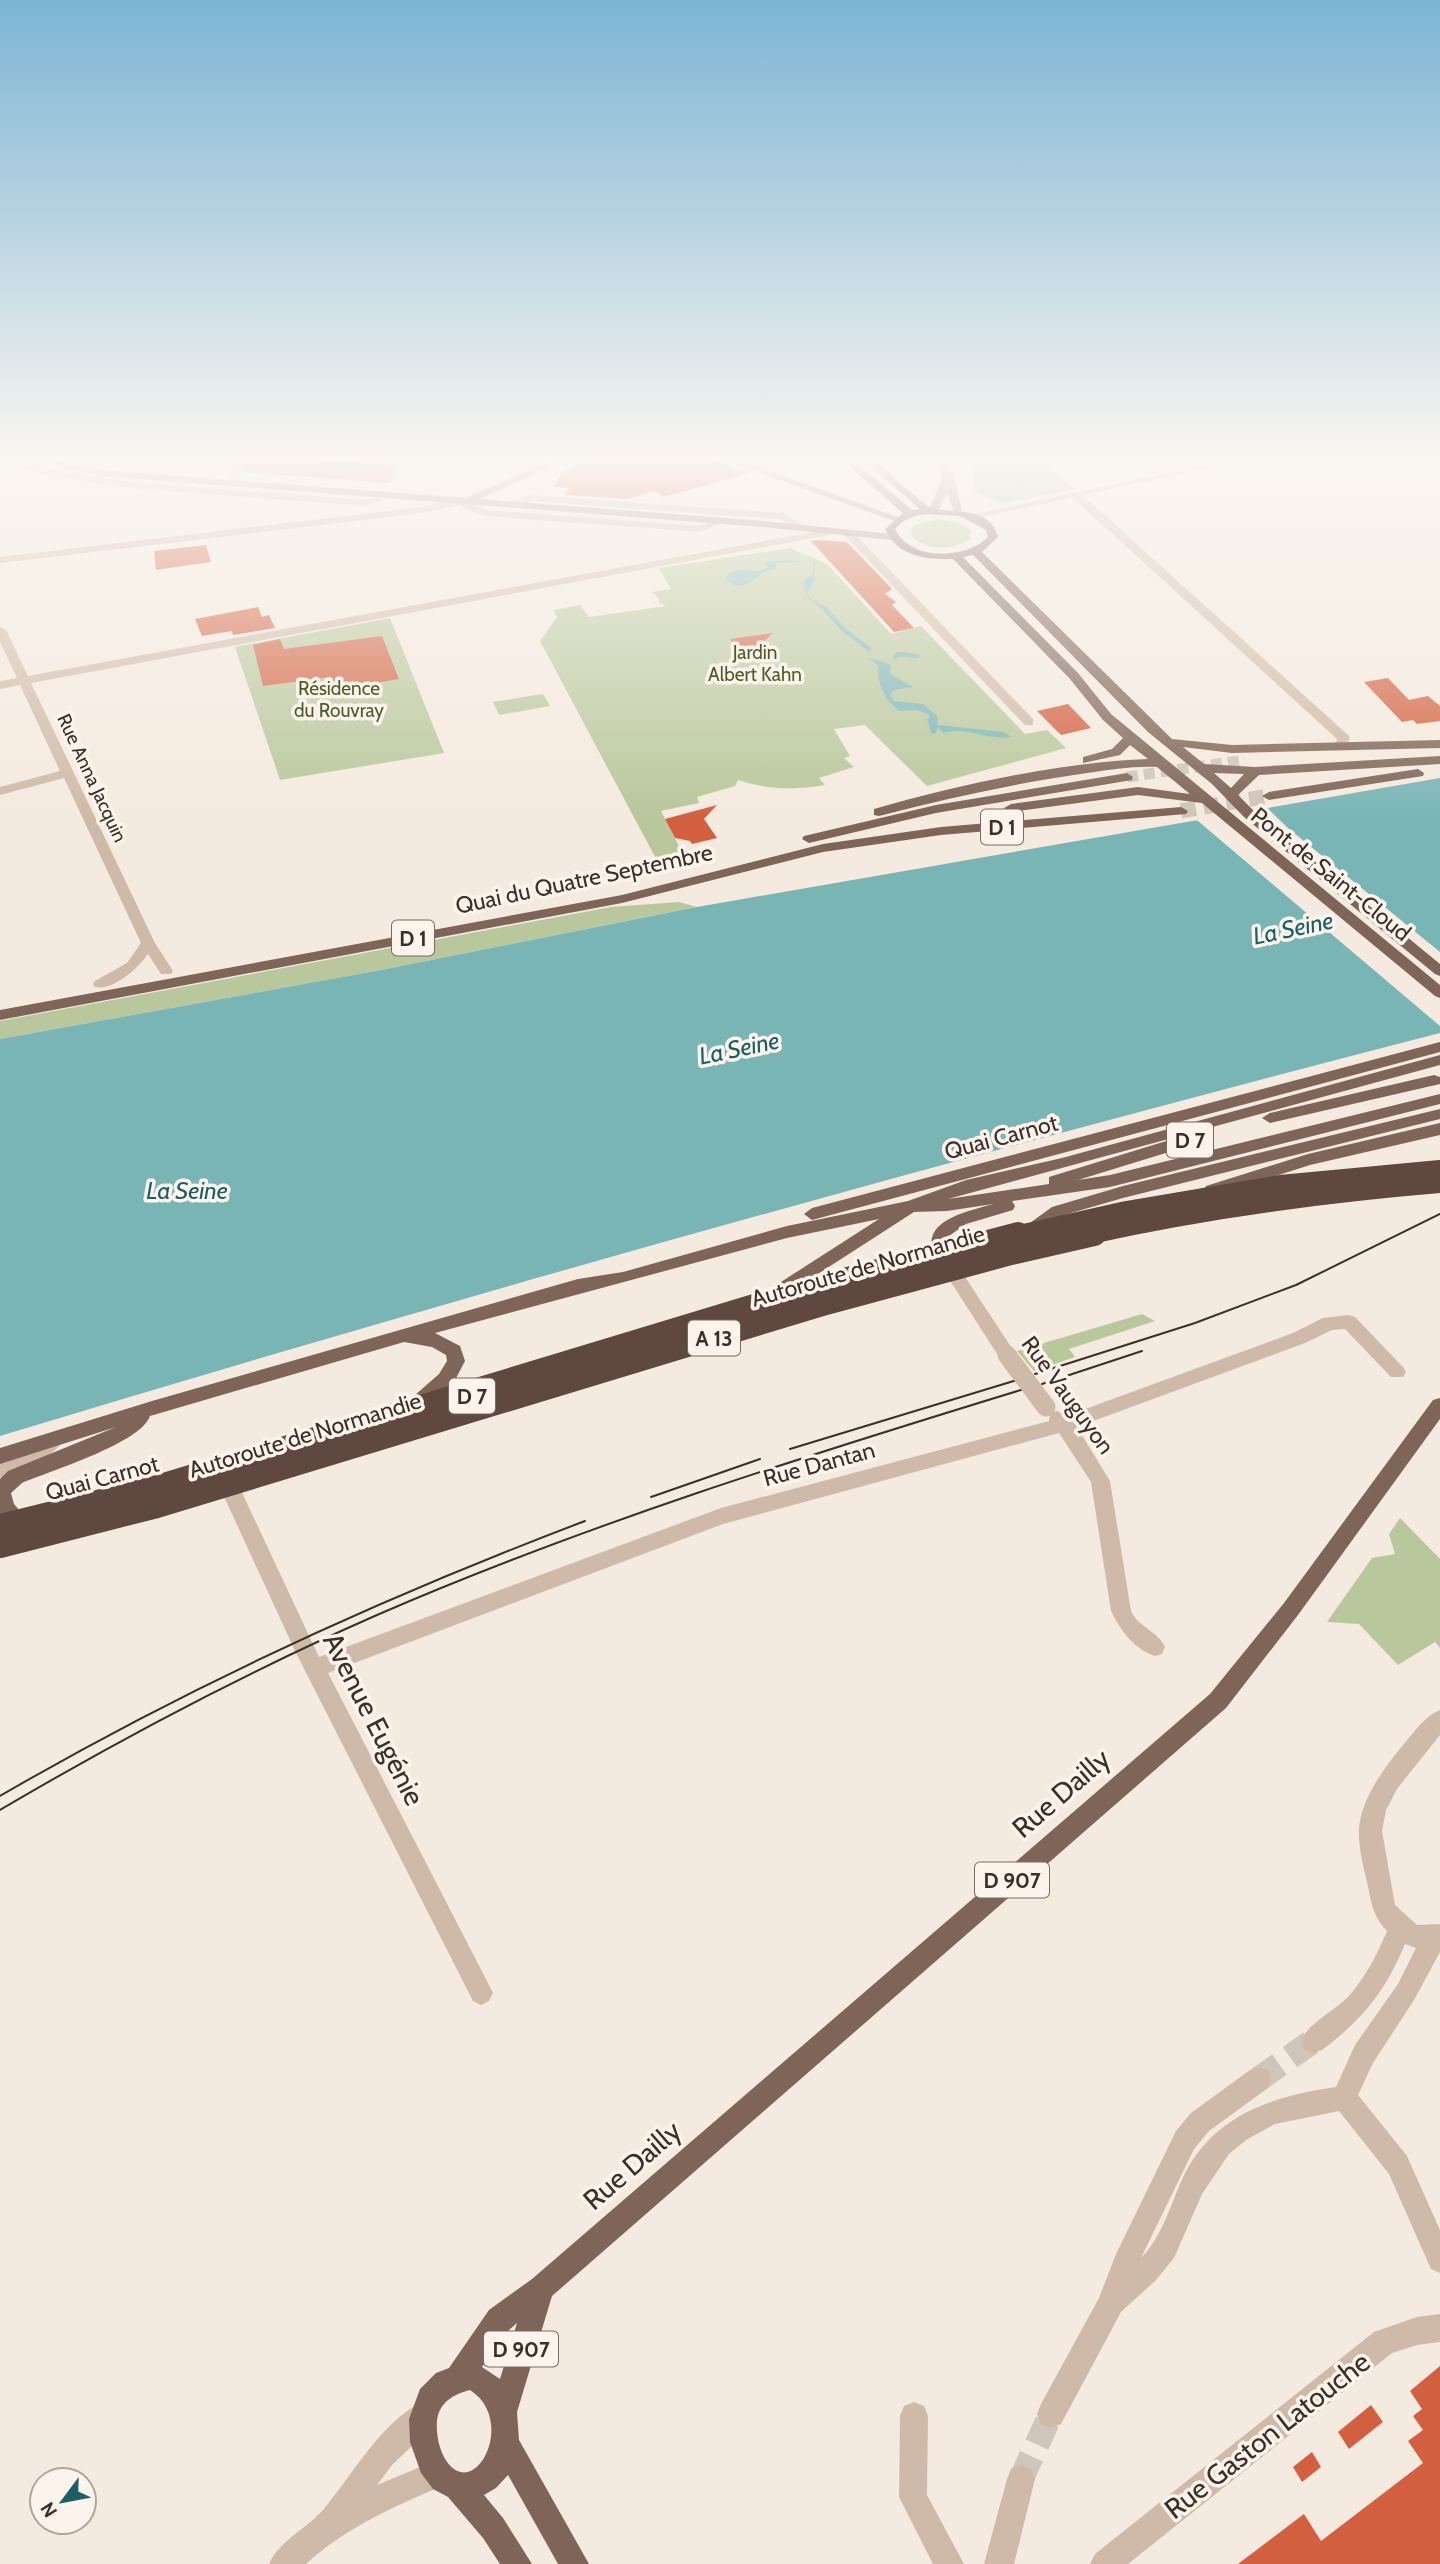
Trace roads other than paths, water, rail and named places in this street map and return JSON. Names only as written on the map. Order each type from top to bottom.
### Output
[{"type":"highway","name":"Autoroute de Normandie","points":[[11,1525],[154,1488],[810,1289],[1001,1238],[1126,1210],[1280,1184],[1440,1170]]},
{"type":"highway","name":"Autoroute de Normandie","points":[[0,1546],[157,1506],[819,1305],[1011,1253],[1134,1225],[1346,1192],[1440,1184]]},
{"type":"main road","points":[[978,579],[1074,676],[1107,717],[1158,763]]},
{"type":"main road","points":[[1003,579],[1167,742],[1184,766],[1232,794],[1249,814]]},
{"type":"main road","points":[[1074,676],[1108,700],[1138,731],[1231,807],[1249,814]]},
{"type":"main road","points":[[1030,777],[1050,767],[1116,752],[1129,738]]},
{"type":"main road","points":[[1167,742],[1227,750],[1440,744]]},
{"type":"main road","points":[[1089,796],[1098,791],[1142,783],[1227,750]]},
{"type":"main road","points":[[1227,750],[1220,762],[1232,770]]},
{"type":"main road","points":[[1245,760],[1440,753]]},
{"type":"main road","points":[[804,841],[853,820],[926,797],[1030,777],[1158,763],[1255,771],[1440,760]]},
{"type":"main road","name":"Pont de Saint-Cloud","points":[[1184,766],[1205,800],[1440,993]]},
{"type":"main road","points":[[1269,796],[1440,769]]},
{"type":"main road","points":[[1232,794],[1255,771]]},
{"type":"main road","name":"Quai du Quatre Septembre","points":[[0,1004],[618,889],[936,809],[1127,777]]},
{"type":"main road","points":[[823,848],[852,838],[919,824],[1089,796],[1148,791],[1205,800]]},
{"type":"main road","name":"Quai du Quatre Septembre","points":[[0,1015],[622,899],[823,848],[908,835],[1181,811]]},
{"type":"main road","name":"Pont de Saint-Cloud","points":[[1249,814],[1440,971]]},
{"type":"main road","name":"Quai Carnot","points":[[578,1286],[622,1267],[751,1230],[1440,1047]]},
{"type":"main road","name":"Quai Carnot","points":[[0,1456],[152,1408],[578,1286],[623,1278],[787,1231],[911,1206],[966,1186],[1062,1164],[1440,1060]]},
{"type":"main road","name":"Quai Carnot","points":[[947,1205],[1049,1183],[1236,1125],[1434,1080]]},
{"type":"main road","name":"Quai Carnot","points":[[741,1317],[911,1206],[947,1205],[1069,1189],[1440,1098]]},
{"type":"main road","name":"Quai Carnot","points":[[1032,1228],[1058,1211],[1123,1192],[1440,1114]]},
{"type":"main road","name":"Quai Carnot","points":[[0,1531],[11,1525],[222,1469],[404,1416],[1032,1228],[1213,1189],[1308,1160],[1440,1129]]},
{"type":"main road","points":[[942,1255],[940,1234],[960,1220],[1069,1189]]},
{"type":"main road","points":[[393,1338],[436,1340],[454,1351],[456,1361],[446,1379],[404,1416]]},
{"type":"main road","points":[[11,1525],[1,1500],[1,1490],[15,1477],[118,1436],[152,1408]]},
{"type":"main road","name":"Rue Dailly","points":[[423,2416],[441,2385],[459,2377],[499,2320],[541,2288],[1218,1701],[1436,1418]]},
{"type":"main road","name":"D 907","points":[[541,2288],[504,2410],[506,2444],[574,2564]]},
{"type":"main road","name":"D 907","points":[[459,2377],[471,2376],[482,2380],[494,2392],[504,2410]]},
{"type":"main road","points":[[423,2416],[422,2439],[425,2453],[493,2528],[517,2564]]},
{"type":"main road","points":[[448,2480],[471,2487],[483,2481],[498,2465],[506,2444]]},
{"type":"street","points":[[0,685],[570,579]]},
{"type":"street","points":[[892,579],[1029,722]]},
{"type":"street","points":[[1168,579],[1344,738],[1340,747]]},
{"type":"street","name":"Rue Anna Jacquin","points":[[0,630],[148,943],[166,971]]},
{"type":"street","points":[[0,790],[69,773]]},
{"type":"street","points":[[100,984],[132,966],[148,943]]},
{"type":"street","name":"Rue Vauguyon","points":[[942,1255],[1007,1355],[1046,1407],[1064,1424],[1100,1481],[1121,1611],[1127,1624],[1155,1647]]},
{"type":"street","name":"Rue Dantan","points":[[315,1668],[721,1516],[1064,1424],[1299,1338],[1329,1322],[1349,1322],[1397,1372]]},
{"type":"street","points":[[0,1469],[24,1460],[54,1440]]},
{"type":"street","name":"Avenue Eugénie","points":[[222,1469],[315,1668],[481,1993]]},
{"type":"street","points":[[1344,2098],[1364,2054],[1406,1992],[1437,1938],[1417,1936],[1400,1928],[1382,1906],[1371,1826],[1381,1800],[1414,1744],[1440,1720]]},
{"type":"street","points":[[1313,2041],[1342,2021],[1364,1999],[1383,1969],[1400,1928]]},
{"type":"street","points":[[1051,2414],[1110,2305],[1125,2263],[1185,2140],[1200,2122],[1259,2079]]},
{"type":"street","points":[[1344,2098],[1398,2165],[1440,2260]]},
{"type":"street","points":[[1110,2305],[1143,2278],[1166,2249],[1193,2185],[1212,2154],[1221,2145],[1272,2111],[1344,2098]]},
{"type":"street","name":"Rue Gaston Latouche","points":[[1105,2564],[1384,2342],[1417,2331],[1440,2328]]},
{"type":"street","points":[[284,2564],[320,2533],[383,2455],[423,2416]]},
{"type":"street","points":[[914,2416],[913,2497],[949,2564]]},
{"type":"street","points":[[999,2564],[1021,2479]]},
{"type":"street","points":[[320,2533],[385,2496],[448,2480]]},
{"type":"water","points":[[727,579],[756,579],[739,586]]},
{"type":"water","points":[[806,579],[816,579],[807,593],[811,599],[827,608],[823,609],[809,599],[803,586]]},
{"type":"water","points":[[868,657],[892,665],[889,673],[913,687],[894,690],[890,695],[894,701],[923,704],[937,716],[938,725],[1004,732],[1011,737],[961,731],[943,733],[938,728],[935,734],[931,733],[928,714],[917,710],[899,711],[889,701],[880,685],[878,666]]},
{"type":"water","name":"La Seine","points":[[1440,778],[1440,1033],[1078,1128],[718,1227],[358,1329],[0,1436],[0,1039],[381,970],[697,907]]},
{"type":"waterway","points":[[825,609],[844,630],[869,649]]},
{"type":"waterway","points":[[896,657],[898,654],[917,656]]},
{"type":"tunnel","points":[[1127,777],[1245,760]]},
{"type":"tunnel","points":[[1181,811],[1269,796]]},
{"type":"tunnel","points":[[1259,2079],[1313,2041]]},
{"type":"tunnel","points":[[1021,2479],[1051,2414]]},
{"type":"tram line","points":[[1035,1374],[1195,1323],[1296,1285],[1440,1214]]},
{"type":"tram line","points":[[1042,1384],[1142,1351]]},
{"type":"tram line","points":[[790,1449],[1017,1380]]},
{"type":"tram line","points":[[0,1810],[92,1757],[233,1683],[328,1637],[456,1582],[697,1493],[1024,1389]]},
{"type":"tram line","points":[[651,1497],[760,1459]]},
{"type":"tram line","points":[[0,1796],[142,1718],[286,1646],[434,1581],[585,1521]]},
{"type":"park label","name":"Jardin Albert Kahn","points":[[755,663]]},
{"type":"park label","name":"Résidence du Rouvray","points":[[339,699]]}]
